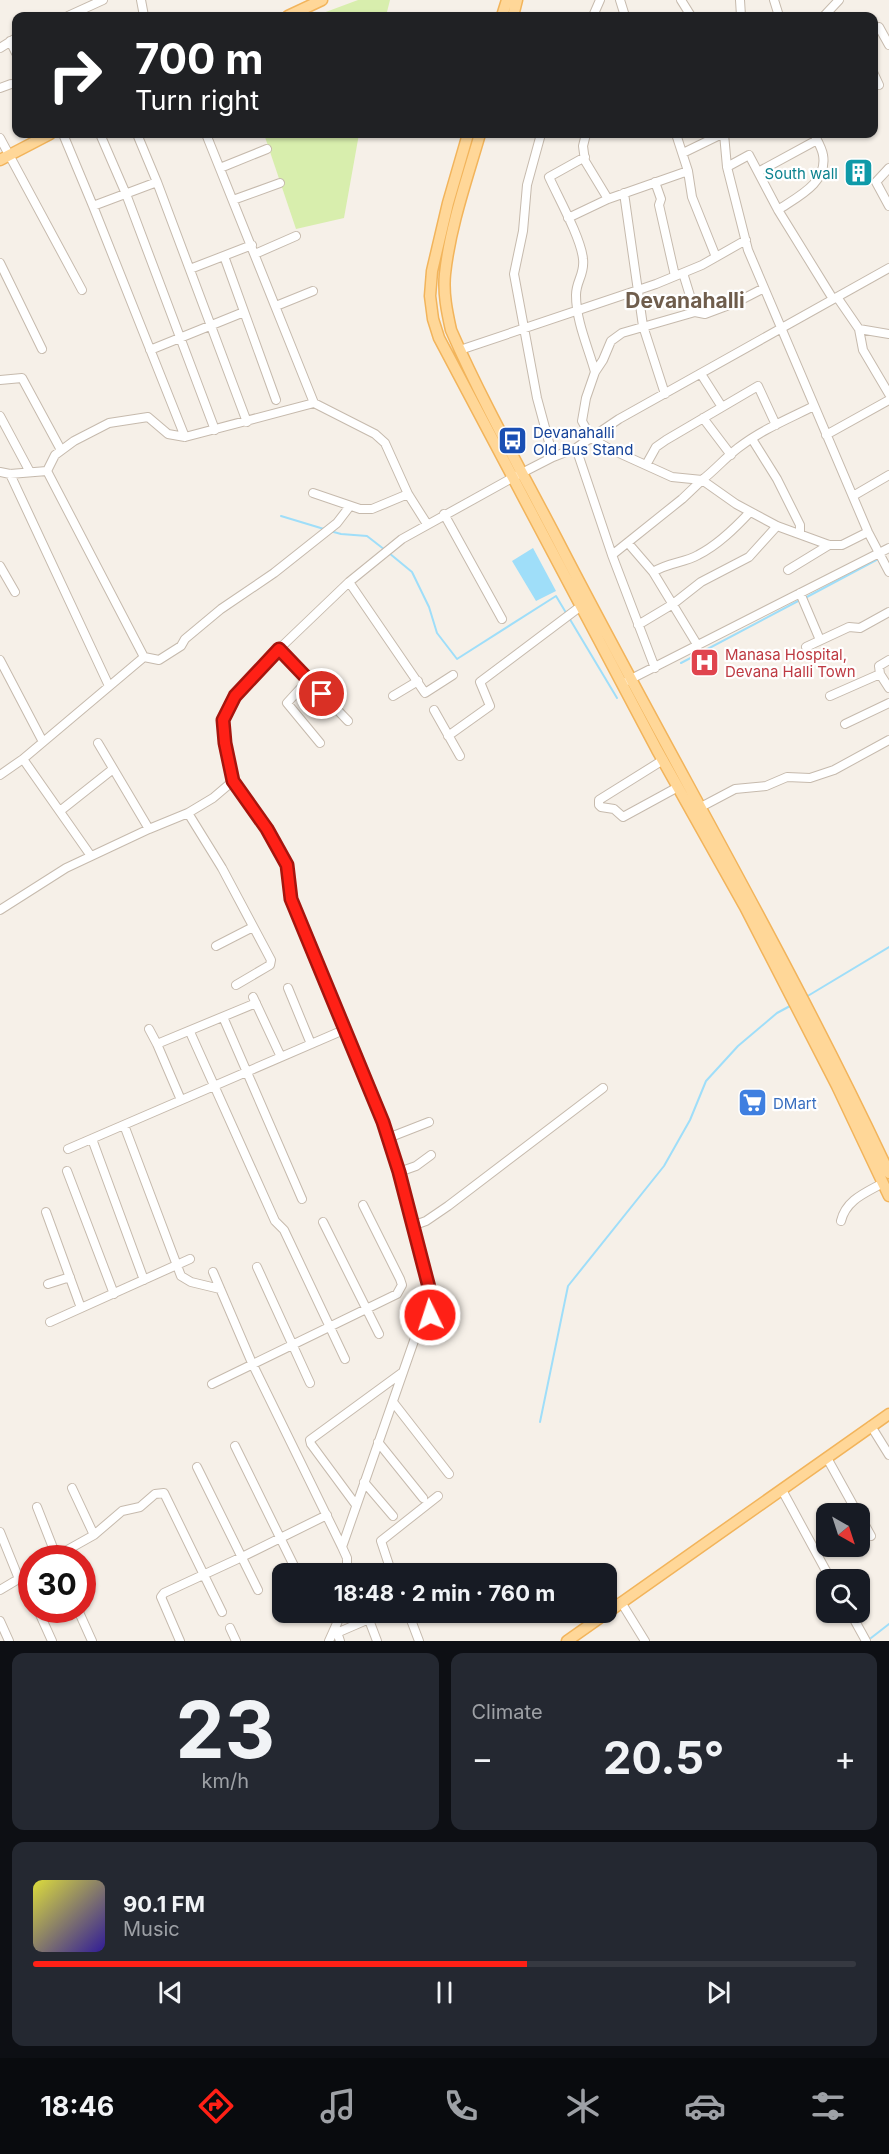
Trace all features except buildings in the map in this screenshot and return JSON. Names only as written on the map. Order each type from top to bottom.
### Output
[{"type":"main road","points":[[296,12],[322,0]]},
{"type":"main road","points":[[5,157],[42,138]]},
{"type":"main road","points":[[467,138],[438,241],[432,271],[430,296],[433,319],[439,338],[601,625],[663,760],[803,1009],[886,1178],[889,1196]]},
{"type":"main road","points":[[479,138],[451,243],[445,275],[451,330],[581,606],[736,871],[792,989]]},
{"type":"main road","points":[[567,1641],[889,1414]]},
{"type":"street","points":[[77,12],[100,1]]},
{"type":"street","points":[[878,27],[889,45]]},
{"type":"street","points":[[0,88],[11,84]]},
{"type":"street","points":[[0,138],[5,157],[82,290]]},
{"type":"street","points":[[65,138],[185,437]]},
{"type":"street","points":[[102,138],[126,194],[215,430]]},
{"type":"street","points":[[139,138],[212,325],[247,422]]},
{"type":"street","points":[[209,138],[314,403],[375,434],[385,443],[408,494],[427,524]]},
{"type":"street","points":[[540,138],[527,185],[524,231],[514,274],[537,398],[553,457]]},
{"type":"street","points":[[585,138],[583,146],[585,157],[608,199]]},
{"type":"street","points":[[677,138],[688,171],[692,197],[716,257]]},
{"type":"street","points":[[682,153],[714,138]]},
{"type":"street","points":[[723,138],[727,167],[746,240],[764,288],[879,557],[889,572]]},
{"type":"street","points":[[758,172],[814,138]]},
{"type":"street","points":[[778,210],[816,184],[824,167],[823,154],[816,138]]},
{"type":"street","points":[[220,168],[267,149]]},
{"type":"street","points":[[727,167],[749,155],[778,210],[858,329],[863,350],[889,394]]},
{"type":"street","points":[[585,157],[549,177],[583,257],[583,275],[575,292],[577,312],[595,372]]},
{"type":"street","points":[[889,168],[876,182],[889,206]]},
{"type":"street","points":[[568,218],[608,199],[688,171]]},
{"type":"street","points":[[93,206],[157,182]]},
{"type":"street","points":[[655,182],[662,199],[659,205],[679,275],[695,312]]},
{"type":"street","points":[[233,200],[280,183]]},
{"type":"street","points":[[624,193],[643,326],[665,394]]},
{"type":"street","points":[[190,269],[224,256],[296,236]]},
{"type":"street","points":[[460,350],[577,312],[679,275],[746,240]]},
{"type":"street","points":[[224,256],[276,400]]},
{"type":"street","points":[[0,263],[42,349]]},
{"type":"street","points":[[342,1547],[416,1335],[430,1315],[432,1299],[388,1138],[291,899],[287,865],[267,829],[233,781],[223,720],[235,696],[279,649],[349,582],[394,545],[444,514],[553,457],[576,448],[619,419],[889,268]]},
{"type":"street","points":[[764,288],[737,302],[705,314],[695,312],[643,326],[622,333],[611,341],[595,372],[586,398],[582,421],[591,438],[608,448],[672,477],[702,480],[736,504],[777,526],[829,544],[842,545],[868,532]]},
{"type":"street","points":[[276,306],[313,291]]},
{"type":"street","points":[[150,350],[244,312]]},
{"type":"street","points":[[858,329],[889,334]]},
{"type":"street","points":[[701,374],[722,407]]},
{"type":"street","points":[[0,380],[22,378],[61,450]]},
{"type":"street","points":[[646,465],[656,447],[758,386],[776,425]]},
{"type":"street","points":[[826,435],[889,400]]},
{"type":"street","points":[[46,471],[55,455],[61,450],[109,423],[148,417],[168,434],[185,437],[314,403]]},
{"type":"street","points":[[612,555],[752,439],[814,406]]},
{"type":"street","points":[[0,416],[30,472]]},
{"type":"street","points":[[703,418],[731,455]]},
{"type":"street","points":[[752,439],[777,479],[800,525],[800,534]]},
{"type":"street","points":[[576,448],[612,555],[655,668]]},
{"type":"street","points":[[0,472],[10,474],[46,471]]},
{"type":"street","points":[[46,471],[144,657]]},
{"type":"street","points":[[10,474],[109,686]]},
{"type":"street","points":[[854,496],[889,475]]},
{"type":"street","points":[[313,494],[360,509],[372,509],[408,494]]},
{"type":"street","points":[[144,657],[159,660],[181,646],[185,639],[221,609],[274,573],[338,523],[350,506]]},
{"type":"street","points":[[653,572],[670,563],[696,556],[734,530],[750,512]]},
{"type":"street","points":[[444,514],[502,619]]},
{"type":"street","points":[[638,625],[673,604],[701,582],[749,556],[777,526]]},
{"type":"street","points":[[628,543],[653,572],[698,646]]},
{"type":"street","points":[[788,570],[829,544]]},
{"type":"street","points":[[626,681],[800,593],[879,557],[889,548]]},
{"type":"street","points":[[0,566],[15,592]]},
{"type":"street","points":[[349,582],[425,693],[453,675]]},
{"type":"street","points":[[800,593],[820,640]]},
{"type":"street","points":[[448,736],[490,706],[480,682],[581,606]]},
{"type":"street","points":[[806,646],[849,627],[860,628],[889,612]]},
{"type":"street","points":[[279,649],[348,721]]},
{"type":"street","points":[[0,776],[144,657]]},
{"type":"street","points":[[0,660],[43,742]]},
{"type":"street","points":[[889,660],[879,666],[880,674],[889,688]]},
{"type":"street","points":[[830,696],[880,674]]},
{"type":"street","points":[[309,680],[287,703],[320,743]]},
{"type":"street","points":[[393,696],[418,681]]},
{"type":"street","points":[[844,724],[889,703]]},
{"type":"street","points":[[434,710],[460,756]]},
{"type":"street","points":[[699,808],[735,789],[766,786],[787,777],[810,778],[834,770],[889,740]]},
{"type":"street","points":[[98,743],[149,829]]},
{"type":"street","points":[[23,759],[92,856]]},
{"type":"street","points":[[663,760],[599,800],[599,805],[614,809],[623,817],[678,787]]},
{"type":"street","points":[[60,811],[113,769]]},
{"type":"street","points":[[0,910],[66,868],[188,813],[213,798],[233,781]]},
{"type":"street","points":[[188,813],[222,868],[272,963],[236,985]]},
{"type":"street","points":[[216,946],[253,927]]},
{"type":"street","points":[[288,988],[311,1044]]},
{"type":"street","points":[[157,1044],[224,1017],[255,1000],[281,1057]]},
{"type":"street","points":[[224,1017],[302,1199]]},
{"type":"street","points":[[149,1029],[181,1100]]},
{"type":"street","points":[[68,1149],[345,1029]]},
{"type":"street","points":[[190,1032],[275,1221],[284,1230],[345,1359]]},
{"type":"street","points":[[412,1226],[426,1221],[448,1206],[603,1088]]},
{"type":"street","points":[[388,1138],[429,1122]]},
{"type":"street","points":[[124,1125],[181,1276],[186,1281],[220,1289]]},
{"type":"street","points":[[92,1138],[144,1280]]},
{"type":"street","points":[[399,1172],[416,1166],[431,1155]]},
{"type":"street","points":[[67,1171],[114,1294]]},
{"type":"street","points":[[841,1221],[843,1211],[854,1200],[886,1178]]},
{"type":"street","points":[[212,1384],[397,1294],[402,1284],[363,1204]]},
{"type":"street","points":[[46,1212],[81,1308]]},
{"type":"street","points":[[323,1222],[378,1334]]},
{"type":"street","points":[[50,1322],[190,1259]]},
{"type":"street","points":[[257,1267],[310,1383]]},
{"type":"street","points":[[213,1272],[252,1363],[327,1515],[347,1558],[347,1563]]},
{"type":"street","points":[[48,1284],[70,1277]]},
{"type":"street","points":[[356,1505],[310,1440],[403,1372]]},
{"type":"street","points":[[393,1402],[448,1474]]},
{"type":"street","points":[[871,1426],[889,1455]]},
{"type":"street","points":[[378,1442],[423,1498]]},
{"type":"street","points":[[235,1446],[293,1563]]},
{"type":"street","points":[[827,1458],[852,1503]]},
{"type":"street","points":[[197,1467],[258,1590]]},
{"type":"street","points":[[364,1482],[393,1516]]},
{"type":"street","points":[[72,1488],[94,1535]]},
{"type":"street","points":[[782,1490],[825,1569]]},
{"type":"street","points":[[77,1545],[94,1535],[122,1511],[140,1507],[155,1494],[164,1493],[222,1612]]},
{"type":"street","points":[[388,1563],[381,1541],[438,1496]]},
{"type":"street","points":[[37,1507],[51,1545]]},
{"type":"street","points":[[180,1641],[161,1595],[327,1515]]},
{"type":"street","points":[[0,1532],[18,1564]]},
{"type":"street","points":[[0,1590],[18,1580]]},
{"type":"street","points":[[621,1602],[645,1641]]},
{"type":"street","points":[[0,1621],[9,1641]]},
{"type":"street","points":[[44,1623],[52,1641]]},
{"type":"street","points":[[84,1623],[92,1641]]},
{"type":"street","points":[[329,1641],[337,1623]]},
{"type":"street","points":[[340,1641],[339,1632],[355,1623]]},
{"type":"street","points":[[370,1623],[378,1641]]},
{"type":"street","points":[[412,1623],[419,1641]]},
{"type":"street","points":[[856,1623],[866,1641]]},
{"type":"street","points":[[230,1628],[236,1641]]},
{"type":"green space","points":[[358,0],[390,0],[387,12],[326,12]]},
{"type":"green space","points":[[265,138],[358,138],[344,218],[296,229]]},
{"type":"water","points":[[533,548],[556,591],[536,601],[512,561]]},
{"type":"waterway","points":[[281,516],[324,529]]},
{"type":"waterway","points":[[330,531],[367,536],[385,550]]},
{"type":"waterway","points":[[389,553],[412,572],[429,607],[437,633],[457,659],[556,596],[617,698]]},
{"type":"waterway","points":[[805,598],[880,558]]},
{"type":"waterway","points":[[681,663],[800,600]]},
{"type":"waterway","points":[[806,997],[889,947]]},
{"type":"waterway","points":[[540,1422],[568,1286],[664,1166],[690,1120],[706,1081],[738,1046],[777,1013],[790,1006]]},
{"type":"waterway","points":[[871,1638],[889,1624]]},
{"type":"place","name":"South wall","points":[[859,173]]},
{"type":"place","name":"Devanahalli Old Bus Stand","points":[[512,441]]},
{"type":"place","name":"Manasa Hospital, Devana Halli Town","points":[[704,663]]},
{"type":"place","name":"DMart","points":[[752,1103]]},
{"type":"district","name":"Devanahalli","points":[[685,300]]},
{"type":"route","points":[[322,694],[279,649],[235,696],[223,720],[225,743],[233,781],[267,829],[287,865],[291,899],[383,1122],[399,1172],[432,1299],[430,1315]]}]
